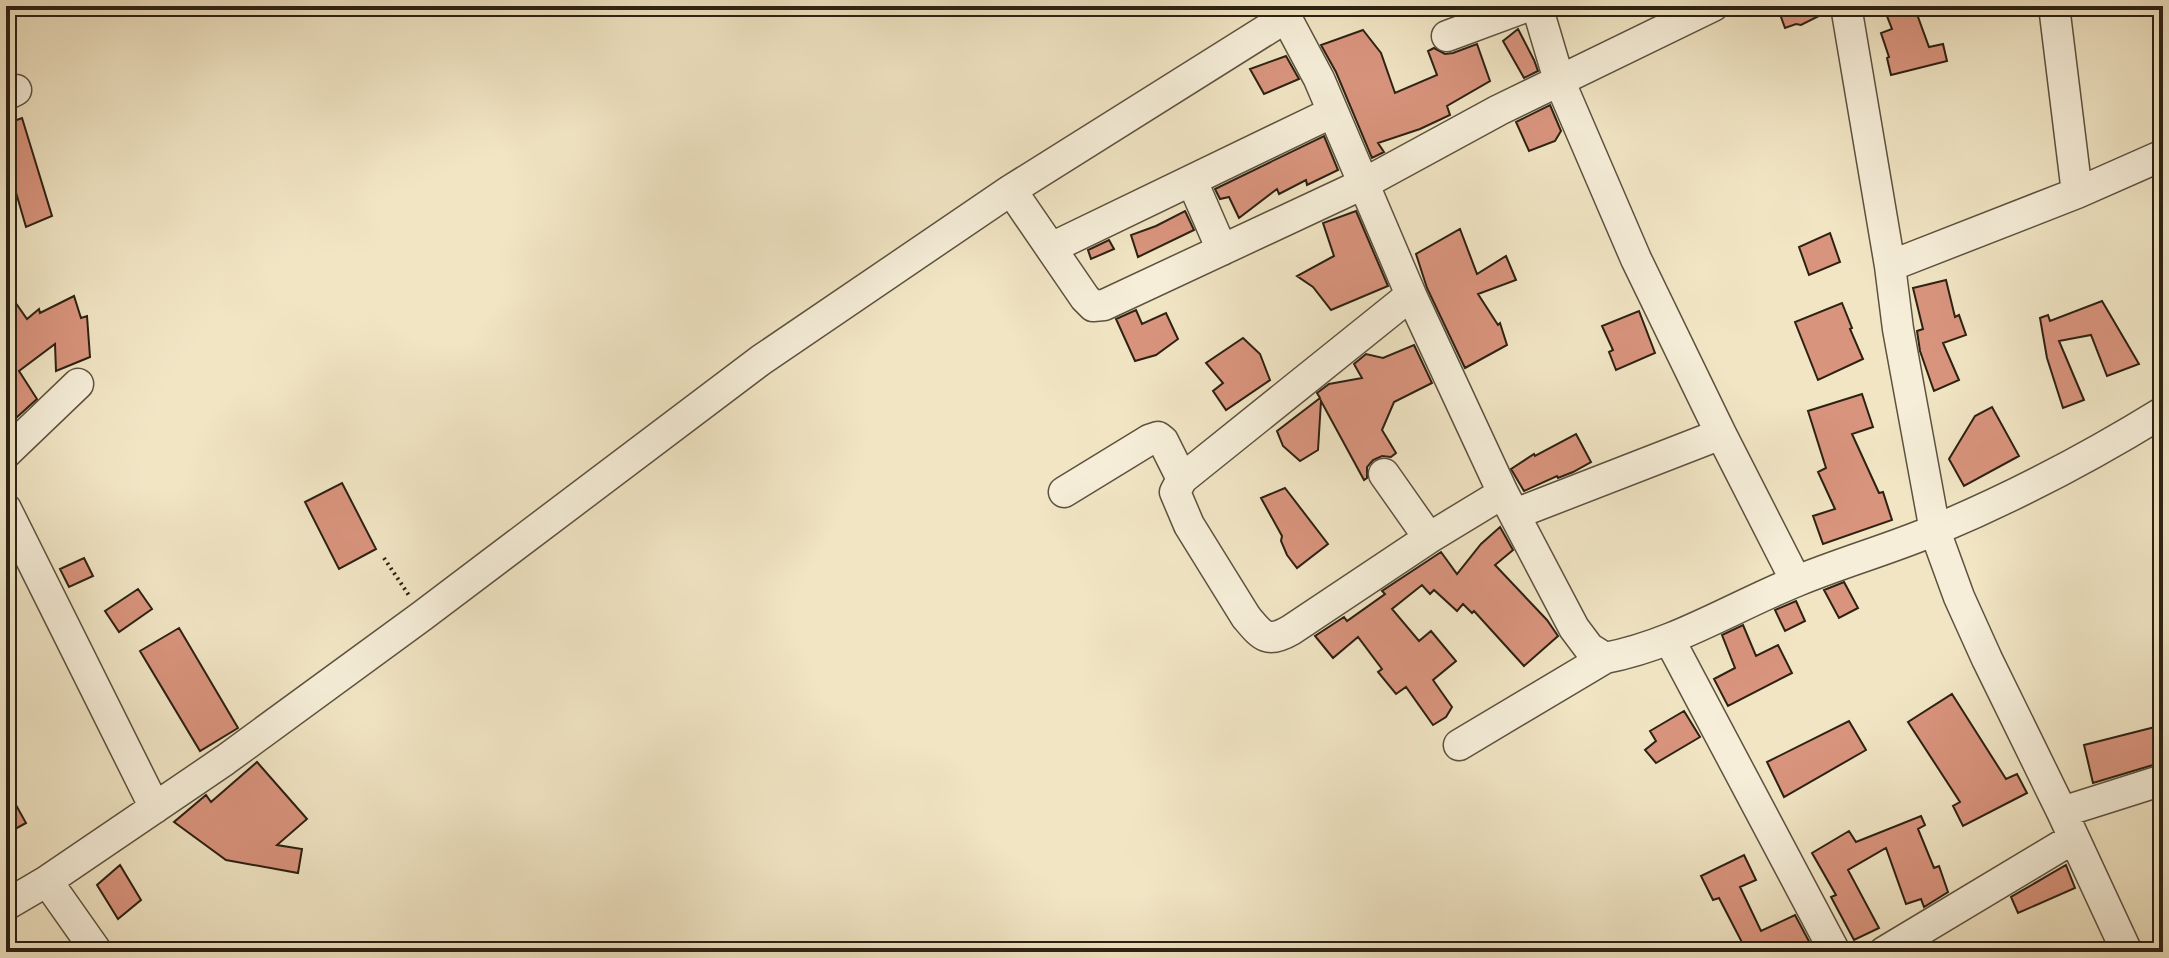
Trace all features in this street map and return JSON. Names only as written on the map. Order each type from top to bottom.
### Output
[{"type":"street","points":[[1447,36],[1528,6]]},
{"type":"street","points":[[1537,6],[1559,80],[1636,259],[1796,581]]},
{"type":"street","points":[[1011,190],[1088,302],[1098,307],[1363,184],[1499,110],[1713,6]]},
{"type":"street","points":[[1846,6],[1898,329],[1935,531],[1970,622],[2127,952]]},
{"type":"street","points":[[2054,6],[2077,193]]},
{"type":"street","points":[[6,905],[47,881],[225,760],[422,616],[761,360],[1011,190],[1283,12],[1315,71],[1411,295],[1509,503],[1574,628],[1589,648],[1605,658]]},
{"type":"street","points":[[1051,248],[1333,112]]},
{"type":"street","points":[[1890,266],[2077,193],[2163,155]]},
{"type":"street","points":[[1192,181],[1222,250]]},
{"type":"street","points":[[1411,295],[1182,479],[1175,492],[1189,525],[1246,617],[1257,631],[1269,638],[1280,637],[1429,538],[1509,503],[1721,434]]},
{"type":"street","points":[[6,453],[78,384]]},
{"type":"street","points":[[1459,745],[1605,658],[1631,653],[1669,639],[1796,581],[1935,531],[2051,476],[2163,412]]},
{"type":"street","points":[[1064,492],[1158,437],[1182,479]]},
{"type":"street","points":[[1384,474],[1429,538]]},
{"type":"street","points":[[6,509],[155,808]]},
{"type":"street","points":[[1669,639],[1835,952]]},
{"type":"street","points":[[1884,952],[2068,825],[2163,780]]},
{"type":"street","points":[[47,881],[97,952]]},
{"type":"path","points":[[384,558],[422,616]]},
{"type":"building","points":[[1777,6],[1828,6],[1829,11],[1801,25],[1785,28]]},
{"type":"building","points":[[1899,6],[1914,6],[1929,47],[1943,44],[1947,61],[1891,75],[1881,33],[1892,29],[1885,11]]},
{"type":"building","points":[[1518,29],[1538,71],[1524,78],[1503,41]]},
{"type":"building","points":[[1363,30],[1381,53],[1395,93],[1437,75],[1428,51],[1434,48],[1445,54],[1477,44],[1490,81],[1447,106],[1450,115],[1378,143],[1384,152],[1372,158],[1336,72],[1321,45]]},
{"type":"building","points":[[1286,56],[1299,79],[1264,94],[1250,69]]},
{"type":"building","points":[[1550,105],[1561,131],[1555,141],[1529,151],[1516,122]]},
{"type":"building","points":[[22,118],[52,216],[26,227],[8,165],[13,163],[6,145],[6,124]]},
{"type":"building","points":[[1324,136],[1338,170],[1307,185],[1306,180],[1279,194],[1277,189],[1239,218],[1229,197],[1220,199],[1215,189]]},
{"type":"building","points":[[1185,211],[1194,230],[1138,257],[1131,235]]},
{"type":"building","points":[[1356,211],[1388,286],[1331,310],[1313,287],[1297,276],[1334,256],[1323,223]]},
{"type":"building","points":[[1460,229],[1477,274],[1506,256],[1516,280],[1478,294],[1498,325],[1500,323],[1507,345],[1465,368],[1427,288],[1416,254]]},
{"type":"building","points":[[1830,233],[1840,262],[1809,275],[1799,247]]},
{"type":"building","points":[[1109,240],[1114,249],[1091,259],[1088,250]]},
{"type":"building","points":[[1946,280],[1955,317],[1959,315],[1966,335],[1943,343],[1959,380],[1934,391],[1920,351],[1917,331],[1923,329],[1913,288]]},
{"type":"building","points":[[6,289],[27,319],[39,309],[40,313],[74,296],[81,318],[87,316],[90,357],[56,371],[55,344],[19,371],[37,399],[6,427]]},
{"type":"building","points":[[2102,301],[2139,364],[2107,376],[2091,335],[2059,341],[2084,400],[2063,408],[2047,358],[2040,318],[2048,315],[2050,321]]},
{"type":"building","points":[[1842,303],[1863,359],[1818,380],[1795,322]]},
{"type":"building","points":[[1136,310],[1142,324],[1166,313],[1178,339],[1156,355],[1135,361],[1116,319]]},
{"type":"building","points":[[1639,311],[1655,353],[1616,370],[1609,352],[1613,350],[1602,326]]},
{"type":"building","points":[[1243,338],[1260,354],[1270,380],[1226,410],[1213,391],[1223,383],[1206,363]]},
{"type":"building","points":[[1414,345],[1432,383],[1394,402],[1382,430],[1396,453],[1373,460],[1367,467],[1367,478],[1364,480],[1321,401],[1318,450],[1300,461],[1283,446],[1277,431],[1320,398],[1317,393],[1329,384],[1362,378],[1354,364],[1366,354],[1383,358]]},
{"type":"building","points":[[1862,394],[1873,427],[1852,434],[1879,493],[1883,492],[1892,520],[1823,544],[1813,516],[1835,509],[1818,472],[1826,468],[1808,411]]},
{"type":"building","points":[[1992,407],[2019,456],[1964,486],[1949,459],[1975,416]]},
{"type":"building","points":[[1576,434],[1591,462],[1524,491],[1511,469]]},
{"type":"building","points":[[342,483],[376,549],[339,569],[305,502]]},
{"type":"building","points":[[1285,488],[1328,544],[1297,568],[1287,555],[1282,536],[1261,498]]},
{"type":"building","points":[[1500,527],[1513,550],[1495,565],[1558,636],[1524,666],[1474,611],[1472,613],[1463,604],[1457,611],[1434,590],[1430,594],[1422,585],[1392,609],[1419,641],[1431,631],[1456,661],[1433,680],[1452,707],[1446,717],[1433,725],[1406,687],[1396,694],[1378,672],[1382,669],[1358,637],[1333,658],[1315,636],[1344,617],[1347,621],[1385,594],[1382,591],[1441,552],[1457,574],[1481,544]]},
{"type":"building","points":[[84,558],[93,576],[69,587],[60,569]]},
{"type":"building","points":[[1844,582],[1858,608],[1839,618],[1824,590]]},
{"type":"building","points":[[138,589],[152,609],[119,632],[105,611]]},
{"type":"building","points":[[1796,601],[1805,621],[1785,631],[1775,610]]},
{"type":"building","points":[[1743,625],[1756,656],[1778,645],[1792,673],[1728,706],[1714,679],[1735,668],[1722,635]]},
{"type":"building","points":[[179,628],[238,728],[200,751],[140,651]]},
{"type":"building","points":[[1952,694],[2006,779],[2017,774],[2027,793],[1963,826],[1953,806],[1960,802],[1908,722]]},
{"type":"building","points":[[1684,711],[1700,737],[1656,763],[1645,750],[1656,741],[1650,731]]},
{"type":"building","points":[[1849,721],[1866,750],[1784,797],[1767,762]]},
{"type":"building","points":[[2155,727],[2163,762],[2093,783],[2084,745]]},
{"type":"building","points":[[257,762],[307,819],[277,845],[302,849],[298,873],[226,860],[174,822],[206,795],[211,802]]},
{"type":"building","points":[[6,787],[26,823],[6,834]]},
{"type":"building","points":[[1921,816],[1925,825],[1918,829],[1934,868],[1939,866],[1948,892],[1924,907],[1921,899],[1906,904],[1886,848],[1848,870],[1879,928],[1854,940],[1831,897],[1836,895],[1812,853],[1849,831],[1856,842]]},
{"type":"building","points":[[1744,855],[1756,880],[1740,887],[1761,931],[1795,915],[1812,947],[1801,952],[1747,952],[1719,898],[1713,900],[1701,876]]},
{"type":"building","points":[[120,865],[141,900],[118,919],[97,885]]},
{"type":"building","points":[[2066,865],[2075,888],[2018,913],[2011,897]]}]
